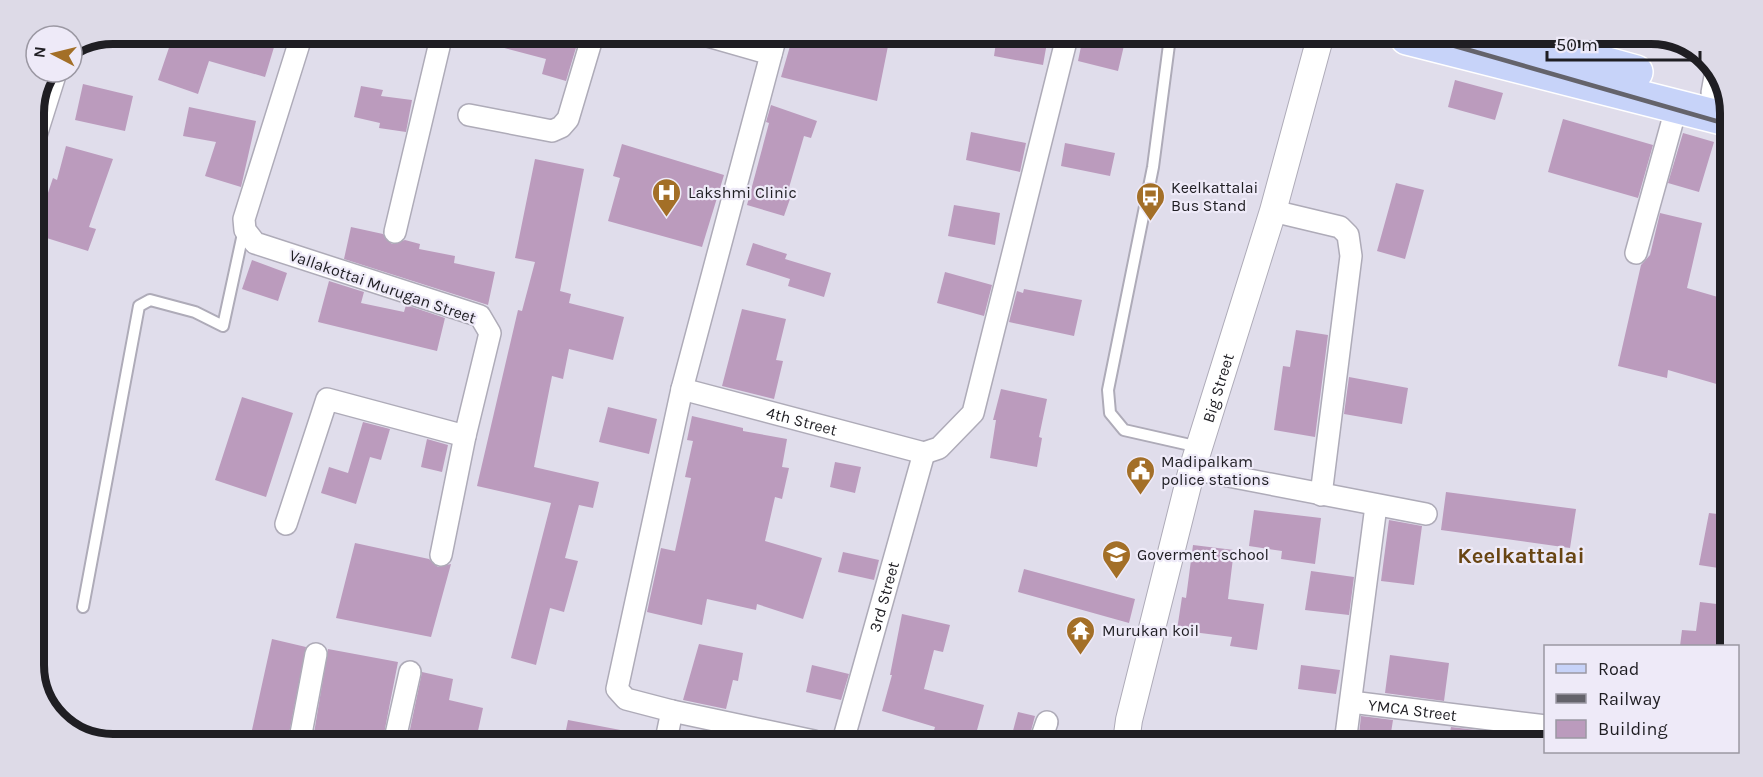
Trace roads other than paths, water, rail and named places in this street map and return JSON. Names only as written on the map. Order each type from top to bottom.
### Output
[{"type":"main road","points":[[1431,44],[1719,117]]},
{"type":"main road","points":[[1537,44],[1714,86]]},
{"type":"street","points":[[245,225],[244,219],[299,44]]},
{"type":"street","points":[[395,232],[440,44]]},
{"type":"street","points":[[469,115],[552,131],[561,127],[568,119],[590,44]]},
{"type":"street","points":[[924,453],[939,448],[973,413],[1065,44]]},
{"type":"street","name":"Big Street","points":[[1127,734],[1196,458],[1273,211],[1318,44]]},
{"type":"street","points":[[773,45],[682,389],[617,689],[626,699],[781,734]]},
{"type":"street","points":[[44,110],[52,84]]},
{"type":"street","points":[[1636,253],[1677,105]]},
{"type":"street","points":[[1273,211],[1340,227],[1348,235],[1351,256],[1321,495]]},
{"type":"street","name":"Vallakottai Murugan Street","points":[[245,225],[255,243],[480,316],[490,333],[465,436],[441,555]]},
{"type":"street","name":"4th Street","points":[[682,389],[924,453]]},
{"type":"street","points":[[286,524],[327,399],[465,436]]},
{"type":"street","name":"3rd Street","points":[[845,734],[924,453]]},
{"type":"street","points":[[1196,458],[1321,495],[1426,513]]},
{"type":"street","points":[[1346,734],[1376,506]]},
{"type":"street","points":[[301,734],[316,654]]},
{"type":"street","points":[[396,734],[410,672]]},
{"type":"street","name":"YMCA Street","points":[[1351,702],[1544,726]]},
{"type":"street","points":[[667,734],[672,711]]},
{"type":"lane","points":[[1169,44],[1153,167],[1108,390],[1110,413],[1124,430],[1196,458]]},
{"type":"lane","points":[[83,607],[139,306],[150,300],[195,312],[223,326],[245,225]]},
{"type":"railway","points":[[1448,44],[1719,122]]},
{"type":"place","name":"Lakshmi Clinic","points":[[667,218]]},
{"type":"place","name":"Keelkattalai Bus Stand","points":[[1150,222]]},
{"type":"place","name":"Madipalkam police stations","points":[[1140,496]]},
{"type":"place","name":"Goverment school","points":[[1116,580]]},
{"type":"place","name":"Murukan koil","points":[[1081,656]]},
{"type":"district","name":"Keelkattalai","points":[[1521,555]]}]
